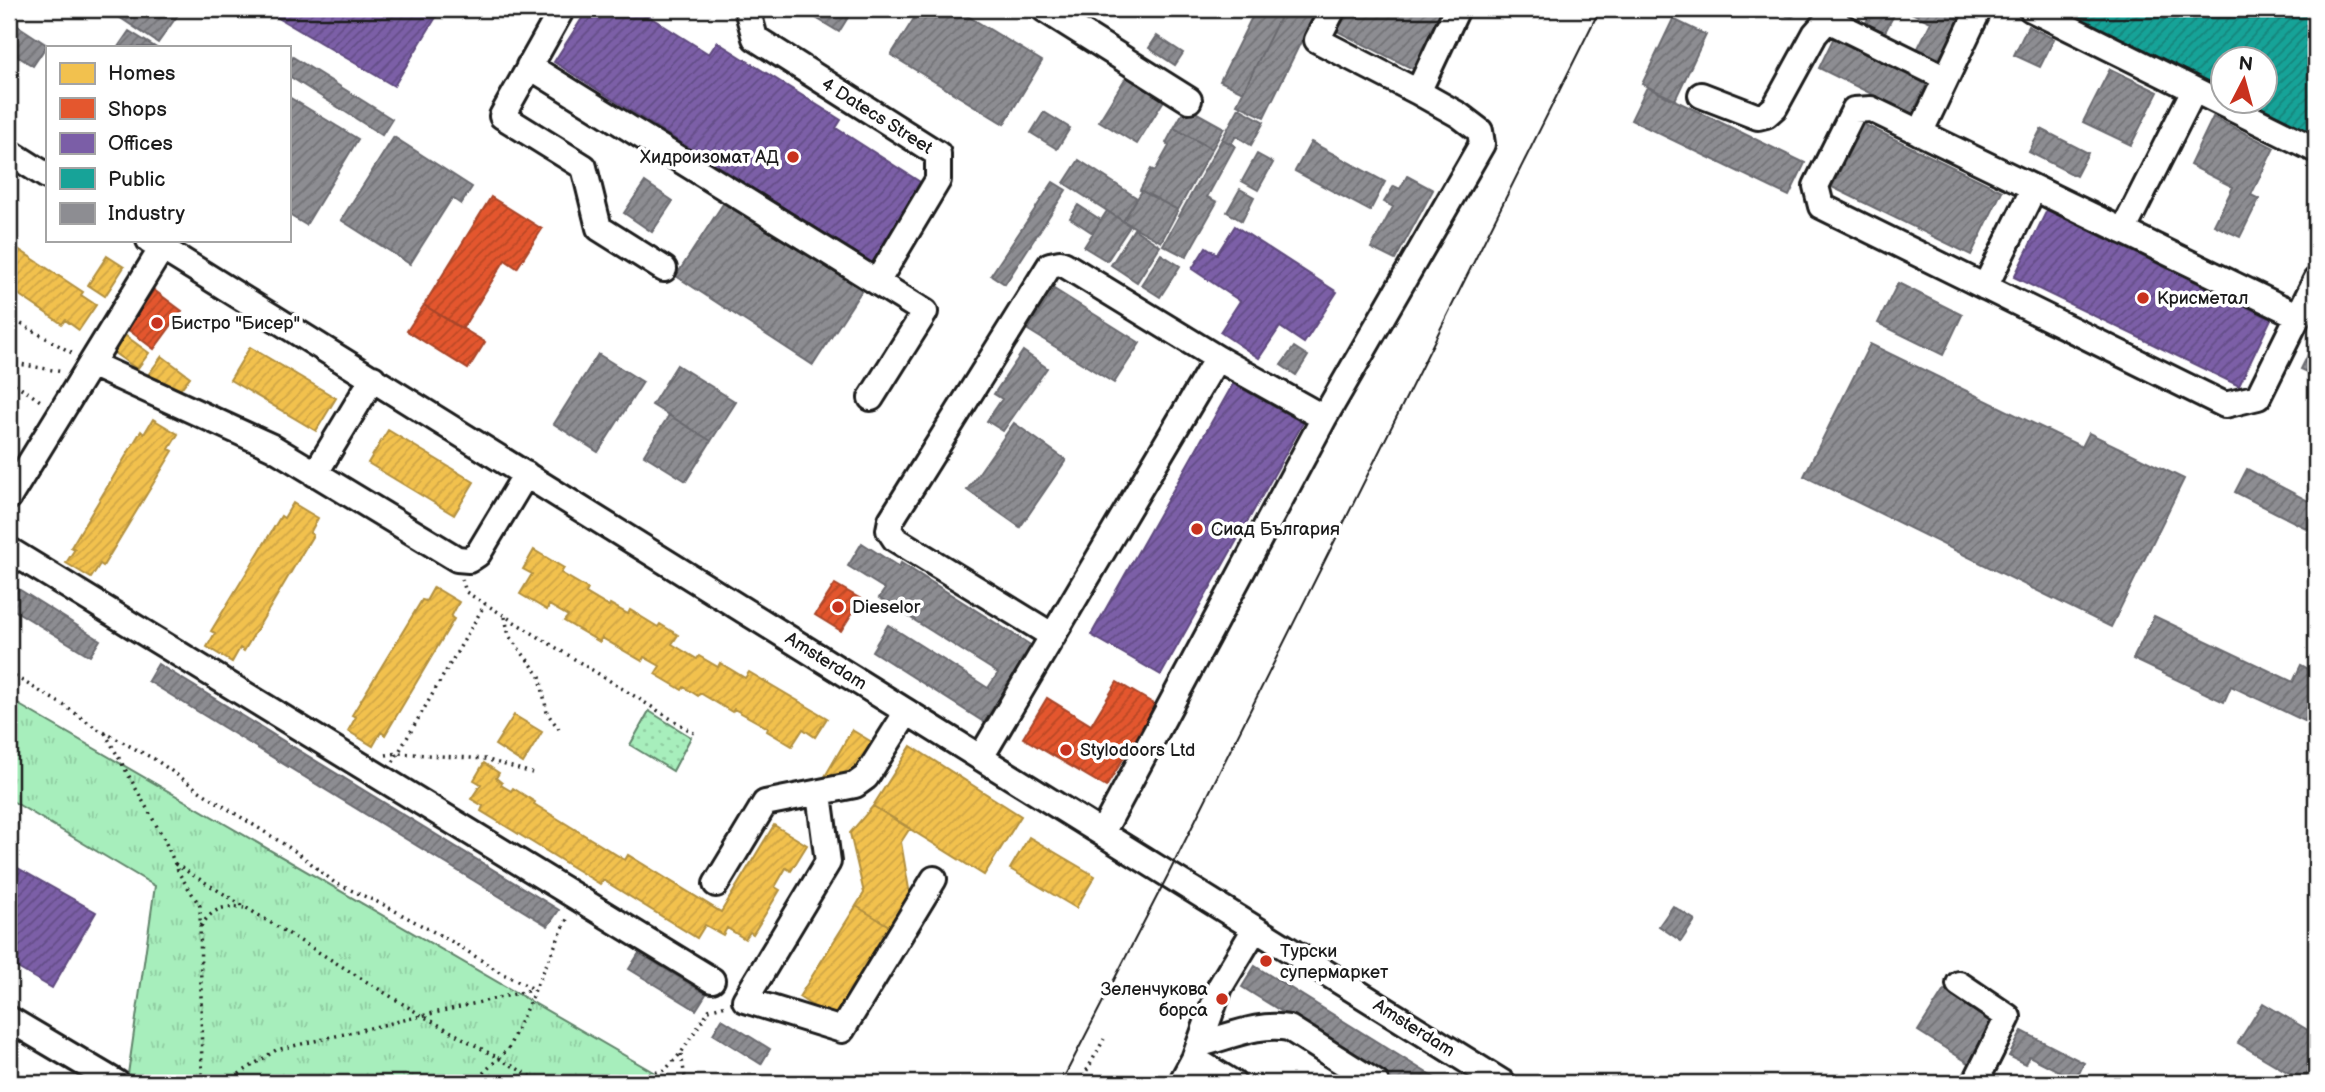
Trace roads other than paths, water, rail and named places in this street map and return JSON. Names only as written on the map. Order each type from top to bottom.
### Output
[{"type":"street","points":[[562,9],[502,116],[584,167],[599,228],[664,269]]},
{"type":"street","name":"4 Datecs Street","points":[[747,9],[755,38],[938,154],[937,180],[877,282]]},
{"type":"street","points":[[1044,9],[1189,100]]},
{"type":"street","points":[[1102,833],[1324,418],[1482,144],[1480,131],[1460,115],[1317,40],[1333,9]]},
{"type":"street","points":[[1418,92],[1457,9]]},
{"type":"street","points":[[1920,133],[1979,9]]},
{"type":"street","points":[[2031,9],[2316,150]]},
{"type":"street","points":[[1701,95],[1758,117],[1766,115],[1775,107],[1815,34],[1833,14],[1946,78]]},
{"type":"street","points":[[529,66],[925,312],[871,398]]},
{"type":"street","points":[[2123,231],[2194,90]]},
{"type":"street","points":[[2298,316],[1871,109],[1854,110],[1816,186],[1821,206],[2225,405],[2258,397],[2316,281]]},
{"type":"street","points":[[9,152],[46,175]]},
{"type":"street","points":[[1985,286],[2034,188]]},
{"type":"street","points":[[9,497],[90,364],[156,244]]},
{"type":"street","name":"Amsterdam","points":[[156,244],[1503,1083]]},
{"type":"street","points":[[1053,636],[895,539],[889,530],[891,520],[1050,265],[1065,265],[1217,358],[1324,418]]},
{"type":"street","points":[[981,757],[1217,358]]},
{"type":"street","points":[[90,364],[272,447],[457,559],[469,560],[478,554],[526,474]]},
{"type":"street","points":[[315,474],[373,378]]},
{"type":"street","points":[[9,550],[712,980]]},
{"type":"street","points":[[716,884],[765,803],[855,785],[866,777],[907,712]]},
{"type":"street","points":[[819,794],[828,862],[745,1000],[842,1030],[933,879]]},
{"type":"street","points":[[1181,1083],[1197,1052],[1220,987],[1255,929]]},
{"type":"street","points":[[1959,984],[2008,1017],[1975,1083]]},
{"type":"street","points":[[9,1019],[117,1083]]},
{"type":"street","points":[[1197,1052],[1258,1028],[1289,1028],[1376,1083]]},
{"type":"street","points":[[1197,1052],[1233,1083]]},
{"type":"tram line","points":[[1061,1083],[1168,875],[1600,9]]},
{"type":"place","name":"Хидроизомат АД","points":[[793,157]]},
{"type":"place","name":"Крисметал","points":[[2143,298]]},
{"type":"place","name":"Бистро \"Бисер\"","points":[[157,323]]},
{"type":"place","name":"Сиад България","points":[[1197,529]]},
{"type":"place","name":"Dieselor","points":[[838,607]]},
{"type":"place","name":"Stylodoors Ltd","points":[[1066,750]]},
{"type":"place","name":"Турски супермаркет","points":[[1266,961]]},
{"type":"place","name":"Зеленчукова борса","points":[[1222,999]]}]
